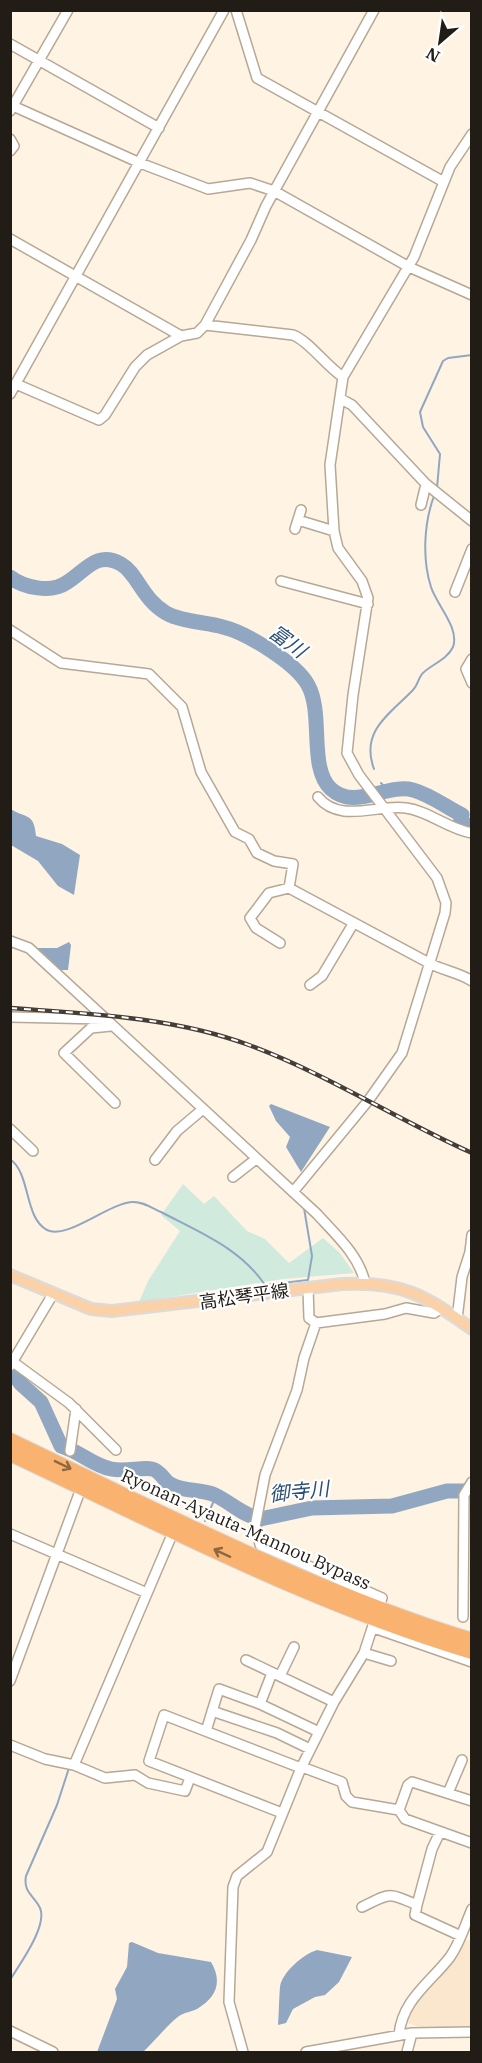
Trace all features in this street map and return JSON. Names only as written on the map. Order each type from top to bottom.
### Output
[{"type":"highway","name":"Ryonan-Ayauta-Mannou Bypass","points":[[10,1440],[174,1530],[261,1571],[376,1619],[471,1652]]},
{"type":"highway","name":"Ryonan-Ayauta-Mannou Bypass","points":[[10,1454],[84,1482],[252,1555],[376,1619],[471,1640]]},
{"type":"main road","name":"高松琴平線","points":[[10,1275],[91,1309],[112,1311],[365,1283],[408,1290],[441,1308],[471,1329]]},
{"type":"street","points":[[68,10],[12,109],[208,189],[250,183],[274,190],[409,267],[471,295]]},
{"type":"street","points":[[10,394],[224,10]]},
{"type":"street","points":[[236,10],[257,78],[444,182]]},
{"type":"street","points":[[16,384],[99,420],[105,415],[135,367],[147,356],[181,336],[197,333],[205,325],[274,190],[374,10]]},
{"type":"street","points":[[10,44],[159,128]]},
{"type":"street","points":[[293,1192],[393,1068],[409,1035],[445,913],[446,903],[443,890],[354,767],[347,747],[368,604],[362,581],[338,549],[334,531],[330,465],[343,377],[409,267],[444,182],[471,134]]},
{"type":"street","points":[[10,139],[14,146],[10,151]]},
{"type":"street","points":[[10,239],[181,336]]},
{"type":"street","points":[[205,325],[293,335],[302,339],[315,354],[343,377]]},
{"type":"street","points":[[341,399],[352,405],[432,489],[471,521]]},
{"type":"street","points":[[421,505],[432,489]]},
{"type":"street","points":[[298,520],[334,531]]},
{"type":"street","points":[[454,592],[471,549]]},
{"type":"street","points":[[280,581],[368,604]]},
{"type":"street","points":[[10,630],[61,663],[149,674],[171,694],[182,707],[201,772],[227,821],[235,832],[249,839],[257,853],[274,861],[293,864],[289,888]]},
{"type":"street","points":[[471,660],[466,669],[471,683]]},
{"type":"street","points":[[318,797],[325,805],[341,812],[384,807],[406,808],[471,833]]},
{"type":"street","points":[[280,943],[256,928],[250,918],[270,893],[289,888],[429,963],[448,972],[460,973],[471,981]]},
{"type":"street","points":[[310,984],[322,976],[353,924]]},
{"type":"street","points":[[10,941],[29,948],[317,1214],[352,1253],[362,1268],[365,1283]]},
{"type":"street","points":[[10,1017],[107,1022]]},
{"type":"street","points":[[107,1022],[91,1028],[64,1053],[115,1103]]},
{"type":"street","points":[[154,1160],[177,1131],[203,1109]]},
{"type":"street","points":[[10,1129],[33,1151]]},
{"type":"street","points":[[233,1177],[256,1158]]},
{"type":"street","points":[[457,1319],[462,1277],[470,1252],[471,1235]]},
{"type":"street","points":[[308,1288],[309,1318],[316,1323],[385,1314],[406,1308],[434,1313],[441,1308]]},
{"type":"street","points":[[53,1294],[12,1364],[76,1409],[116,1450]]},
{"type":"street","points":[[252,1555],[256,1547],[255,1521],[265,1475],[297,1390],[304,1358],[316,1323]]},
{"type":"street","points":[[70,1448],[76,1409]]},
{"type":"street","points":[[10,1681],[84,1482]]},
{"type":"street","points":[[464,1618],[468,1488]]},
{"type":"street","points":[[243,2052],[229,2002],[232,1887],[237,1876],[267,1852],[301,1767],[334,1702],[364,1653],[382,1598],[260,1545],[255,1521]]},
{"type":"street","points":[[74,1765],[145,1592],[174,1530]]},
{"type":"street","points":[[10,1534],[145,1592]]},
{"type":"street","points":[[376,1619],[471,1662]]},
{"type":"street","points":[[260,1704],[294,1647]]},
{"type":"street","points":[[364,1653],[391,1661]]},
{"type":"street","points":[[246,1660],[334,1702]]},
{"type":"street","points":[[206,1731],[219,1689],[260,1704],[319,1732]]},
{"type":"street","points":[[212,1711],[277,1733],[310,1749]]},
{"type":"street","points":[[282,1813],[148,1761],[164,1715],[342,1782],[346,1797],[352,1802],[399,1810],[405,1819],[471,1843]]},
{"type":"street","points":[[10,1744],[45,1759],[74,1765],[105,1778],[135,1775],[148,1783],[185,1791],[190,1778]]},
{"type":"street","points":[[448,1793],[462,1760]]},
{"type":"street","points":[[399,1810],[408,1785],[412,1782],[471,1801]]},
{"type":"street","points":[[440,1832],[432,1849],[415,1915],[461,1936]]},
{"type":"street","points":[[362,1907],[389,1894],[397,1895],[417,1905]]},
{"type":"street","points":[[399,2035],[400,2022],[411,2002],[451,1955],[471,1909]]},
{"type":"street","points":[[10,2031],[53,2052]]},
{"type":"street","points":[[306,2052],[342,2049],[412,2033],[471,2032]]},
{"type":"street","points":[[407,2052],[412,2033]]},
{"type":"shaded area","points":[[465,1940],[471,1941],[471,2028],[422,2028],[405,2022],[420,1994],[449,1963]]},
{"type":"green space","points":[[183,1184],[204,1204],[214,1196],[247,1231],[265,1239],[289,1263],[323,1238],[340,1253],[354,1273],[283,1279],[139,1302],[148,1281],[180,1231],[161,1215]]},
{"type":"water","points":[[11,809],[31,820],[36,836],[62,844],[80,855],[74,895],[58,886],[38,861],[11,845]]},
{"type":"water","points":[[69,942],[71,945],[68,970],[61,970],[35,948],[57,948]]},
{"type":"water","points":[[271,1104],[330,1127],[301,1172],[286,1147],[290,1137],[276,1121],[269,1106]]},
{"type":"water","points":[[132,1942],[158,1953],[211,1962],[217,1976],[216,1989],[204,2005],[179,2016],[143,2052],[97,2052],[117,1999],[115,1989],[127,1967],[129,1943]]},
{"type":"water","points":[[317,1950],[352,1957],[339,1982],[325,1995],[315,1997],[293,2009],[286,2023],[278,2025],[280,1987],[285,1975],[294,1964]]},
{"type":"waterway","points":[[437,488],[440,454],[423,427],[420,412],[443,361],[448,358],[472,355]]},
{"type":"waterway","points":[[374,769],[371,744],[379,725],[415,688],[422,674],[447,655],[453,647],[453,632],[431,587],[426,565],[426,529],[434,496]]},
{"type":"waterway","name":"富川","points":[[10,577],[30,586],[53,588],[66,583],[98,561],[112,560],[121,564],[127,568],[151,601],[166,613],[233,630],[270,650],[302,676],[313,697],[320,768],[324,780],[331,789],[340,795],[350,797],[392,790],[413,790],[462,815],[460,824],[472,826]]},
{"type":"waterway","points":[[381,783],[388,790]]},
{"type":"waterway","points":[[10,1159],[17,1166],[21,1175],[34,1216],[47,1230],[55,1232],[65,1230],[122,1204],[132,1202],[147,1205],[218,1242],[244,1261],[265,1285],[308,1280],[312,1256],[304,1208]]},
{"type":"waterway","name":"御寺川","points":[[10,1369],[21,1384],[41,1402],[61,1446],[111,1469],[155,1470],[175,1487],[215,1495],[247,1515],[260,1519],[312,1508],[392,1506],[447,1491],[472,1491]]},
{"type":"waterway","points":[[205,1521],[216,1496]]},
{"type":"waterway","points":[[79,1742],[127,1629]]},
{"type":"waterway","points":[[10,1980],[40,1925],[40,1908],[26,1886],[26,1876],[57,1805],[69,1768]]},
{"type":"railway","points":[[10,1008],[131,1018],[191,1028],[249,1045],[306,1069],[472,1153]]}]
